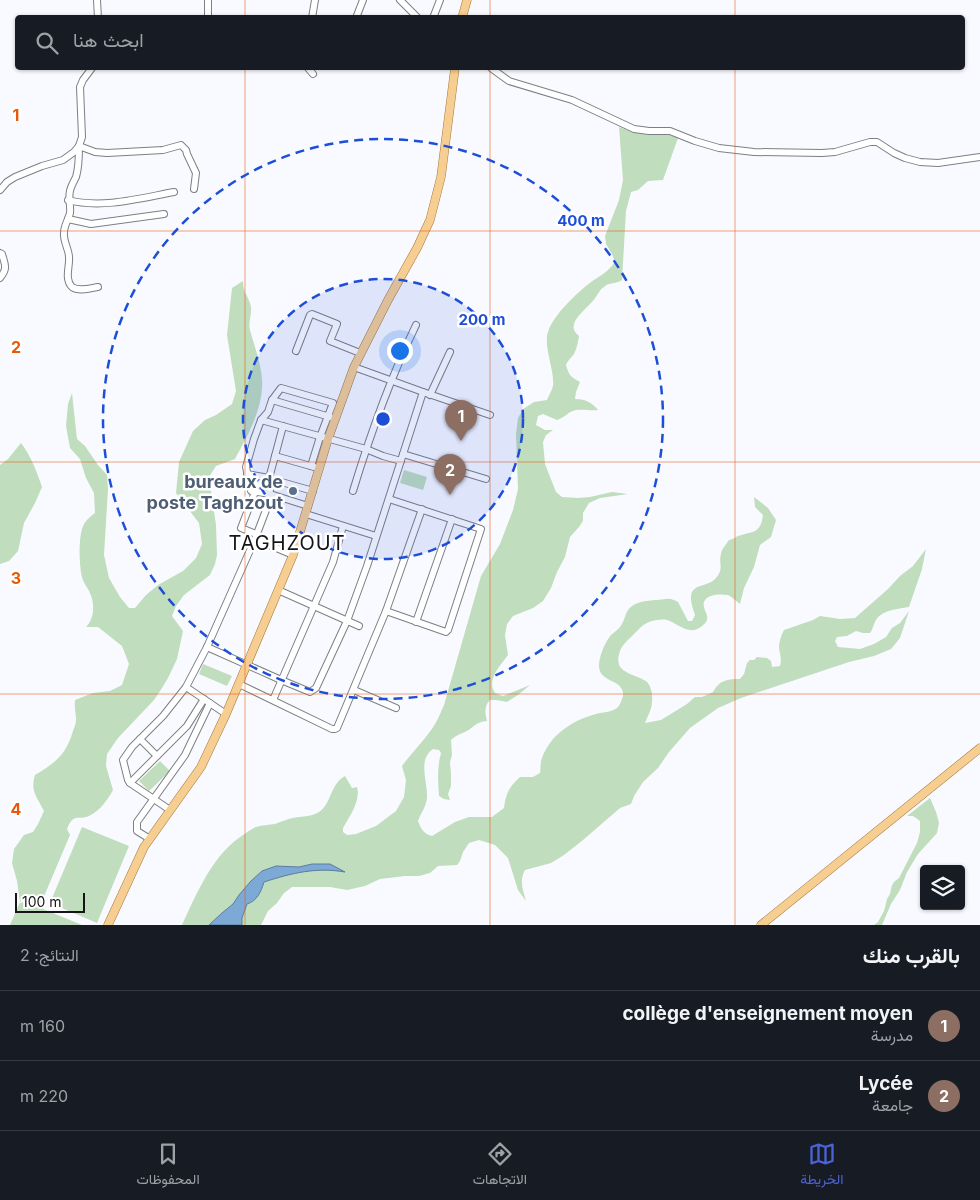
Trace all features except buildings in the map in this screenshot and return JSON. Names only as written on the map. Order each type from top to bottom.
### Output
[{"type":"main road","points":[[463,15],[467,0]]},
{"type":"main road","points":[[108,925],[144,847],[201,766],[226,714],[293,555],[320,468],[332,417],[360,353],[417,248],[432,213],[440,177],[455,70]]},
{"type":"main road","points":[[761,925],[980,748]]},
{"type":"street","points":[[97,0],[98,15]]},
{"type":"street","points":[[208,0],[208,15]]},
{"type":"street","points":[[312,15],[315,0]]},
{"type":"street","points":[[357,15],[363,0]]},
{"type":"street","points":[[400,0],[415,15]]},
{"type":"street","points":[[434,15],[440,0]]},
{"type":"street","points":[[409,15],[410,10]]},
{"type":"street","points":[[0,190],[15,177],[63,160],[79,146],[82,138],[80,87],[90,70]]},
{"type":"street","points":[[310,70],[313,74]]},
{"type":"street","points":[[493,70],[510,81],[572,100],[634,129],[670,131],[696,142],[719,148],[762,152],[822,153],[835,152],[870,142],[877,142],[894,153],[920,162],[938,163],[980,157]]},
{"type":"street","points":[[79,146],[95,152],[107,153],[163,150],[181,145],[186,150],[196,173],[194,189]]},
{"type":"street","points":[[79,146],[76,176],[70,189],[68,200],[70,211],[64,229],[64,238],[70,258],[67,272],[70,285],[74,288],[82,290],[98,287]]},
{"type":"street","points":[[68,200],[94,204],[174,192]]},
{"type":"street","points":[[68,219],[91,224],[164,214]]},
{"type":"street","points":[[0,253],[6,268],[0,278]]},
{"type":"street","points":[[296,351],[312,314],[337,324],[330,341],[360,353]]},
{"type":"street","points":[[353,491],[391,381],[416,325]]},
{"type":"street","points":[[207,647],[310,692],[316,688],[347,621],[403,454],[426,393],[450,352]]},
{"type":"street","points":[[354,367],[490,414]]},
{"type":"street","points":[[311,466],[320,437],[332,417],[333,403],[281,388],[272,400],[268,412],[261,420],[246,467],[251,491],[270,494],[343,526],[376,536]]},
{"type":"street","points":[[272,400],[332,417]]},
{"type":"street","points":[[261,420],[366,449],[401,461]]},
{"type":"street","points":[[170,810],[130,783],[123,760],[132,747],[163,716],[186,688],[207,647],[266,510],[270,494],[269,478],[283,426]]},
{"type":"street","points":[[403,454],[486,479]]},
{"type":"street","points":[[275,456],[320,468]]},
{"type":"street","points":[[247,474],[269,478]]},
{"type":"street","points":[[278,481],[313,490]]},
{"type":"street","points":[[255,492],[241,528],[255,537],[293,555]]},
{"type":"street","points":[[386,612],[446,632],[481,529],[389,498]]},
{"type":"street","points":[[239,684],[335,729],[354,690],[386,612],[422,509]]},
{"type":"street","points":[[416,622],[452,520]]},
{"type":"street","points":[[272,700],[333,562],[343,526]]},
{"type":"street","points":[[278,590],[359,626]]},
{"type":"street","points":[[186,688],[226,714]]},
{"type":"street","points":[[354,690],[396,708]]},
{"type":"street","points":[[130,783],[188,726],[207,701]]},
{"type":"street","points":[[150,839],[137,831],[137,822],[185,755],[207,701]]},
{"type":"street","points":[[140,739],[157,756]]},
{"type":"green space","points":[[619,127],[642,134],[668,135],[678,138],[663,180],[648,181],[638,190],[631,192],[626,211],[622,280],[602,288],[574,323],[575,332],[579,336],[577,347],[566,365],[571,376],[580,382],[575,399],[588,402],[598,410],[576,410],[557,420],[543,414],[538,416],[536,425],[545,430],[553,430],[546,435],[543,442],[545,464],[556,492],[562,497],[590,497],[612,492],[628,494],[600,498],[589,503],[583,513],[583,521],[570,537],[565,557],[543,601],[533,608],[513,616],[507,624],[505,635],[508,655],[495,673],[492,683],[493,688],[495,693],[503,696],[530,685],[507,702],[490,700],[486,710],[487,721],[477,724],[451,740],[451,786],[448,794],[450,800],[439,796],[438,769],[441,753],[439,750],[433,749],[428,754],[424,765],[427,798],[418,821],[420,826],[432,836],[455,822],[469,817],[492,817],[504,808],[509,791],[520,777],[533,777],[540,773],[541,761],[546,749],[557,735],[579,720],[616,709],[623,696],[623,691],[603,675],[599,666],[601,654],[609,638],[623,623],[628,610],[637,603],[645,601],[674,600],[678,602],[688,621],[692,621],[695,615],[691,595],[694,589],[709,583],[718,575],[721,569],[721,552],[729,540],[754,531],[762,522],[763,515],[755,507],[754,497],[768,508],[776,520],[771,537],[760,545],[740,604],[728,595],[708,597],[704,602],[707,621],[699,628],[691,630],[667,620],[653,621],[641,627],[621,649],[618,658],[621,668],[646,681],[650,688],[652,705],[645,723],[661,720],[695,697],[702,697],[713,692],[724,681],[740,679],[744,674],[747,663],[757,657],[767,658],[771,661],[772,667],[780,666],[779,645],[784,630],[820,616],[840,619],[855,618],[913,566],[926,549],[922,569],[909,607],[881,615],[877,618],[870,633],[856,631],[847,636],[837,637],[835,641],[838,647],[860,649],[874,644],[886,637],[909,611],[900,638],[891,649],[874,656],[849,662],[741,698],[718,708],[690,728],[658,768],[643,782],[631,804],[620,808],[564,855],[551,863],[525,870],[522,882],[526,901],[518,890],[508,858],[495,845],[479,840],[469,843],[457,865],[438,866],[430,873],[419,876],[380,879],[365,886],[347,890],[330,887],[292,887],[268,911],[261,925],[182,925],[215,862],[234,841],[252,829],[291,818],[316,814],[323,809],[336,784],[345,776],[352,788],[357,787],[358,792],[354,809],[343,828],[343,832],[347,835],[356,834],[376,826],[396,811],[404,797],[406,780],[402,766],[438,719],[444,705],[481,576],[500,544],[513,510],[518,489],[516,434],[518,418],[523,409],[534,402],[547,400],[553,388],[547,344],[548,332],[555,318],[566,304],[607,271],[615,262],[606,244],[605,236],[619,200],[623,180]]},
{"type":"green space","points":[[243,281],[251,307],[250,327],[260,367],[262,389],[258,410],[235,459],[216,466],[209,477],[216,525],[217,555],[215,564],[210,575],[184,595],[176,606],[172,616],[183,631],[177,659],[168,678],[154,700],[118,738],[107,754],[106,766],[113,790],[97,811],[89,816],[74,819],[67,829],[70,835],[42,901],[43,909],[82,925],[10,925],[20,902],[12,863],[14,849],[24,835],[33,832],[44,811],[34,790],[35,775],[59,758],[67,746],[76,723],[75,700],[93,693],[110,691],[122,685],[129,664],[122,646],[98,627],[86,627],[91,619],[93,605],[91,595],[82,577],[80,542],[84,524],[95,513],[94,493],[86,478],[80,459],[70,448],[66,426],[68,404],[72,393],[77,439],[85,446],[107,475],[108,489],[104,555],[109,578],[129,608],[135,608],[158,585],[183,571],[196,558],[202,544],[199,523],[176,493],[179,462],[193,431],[205,420],[232,404],[236,391],[227,335],[232,288]]},
{"type":"green space","points":[[21,443],[31,459],[42,487],[24,523],[18,551],[9,561],[0,564],[0,465],[8,459]]},
{"type":"green space","points":[[404,470],[427,477],[423,490],[400,483]]},
{"type":"green space","points":[[203,664],[232,676],[227,686],[199,674]]},
{"type":"green space","points":[[160,761],[170,771],[149,791],[139,781]]},
{"type":"green space","points":[[930,798],[939,823],[937,833],[918,854],[907,872],[882,925],[874,925],[878,922],[884,911],[892,885],[899,878],[917,843],[920,821],[913,816],[907,816]]},
{"type":"green space","points":[[82,827],[129,846],[97,923],[50,903]]},
{"type":"water","points":[[312,864],[330,864],[345,872],[324,870],[304,872],[264,882],[258,896],[247,904],[242,918],[242,925],[209,925],[233,904],[251,881],[262,871],[276,866],[299,867]]},
{"type":"place","name":"collège d'enseignement moyen","points":[[461,441]]},
{"type":"place","name":"bureaux de poste Taghzout","points":[[293,491]]},
{"type":"place","name":"Lycée","points":[[450,495]]},
{"type":"district","name":"TAGHZOUT","points":[[287,543]]}]
